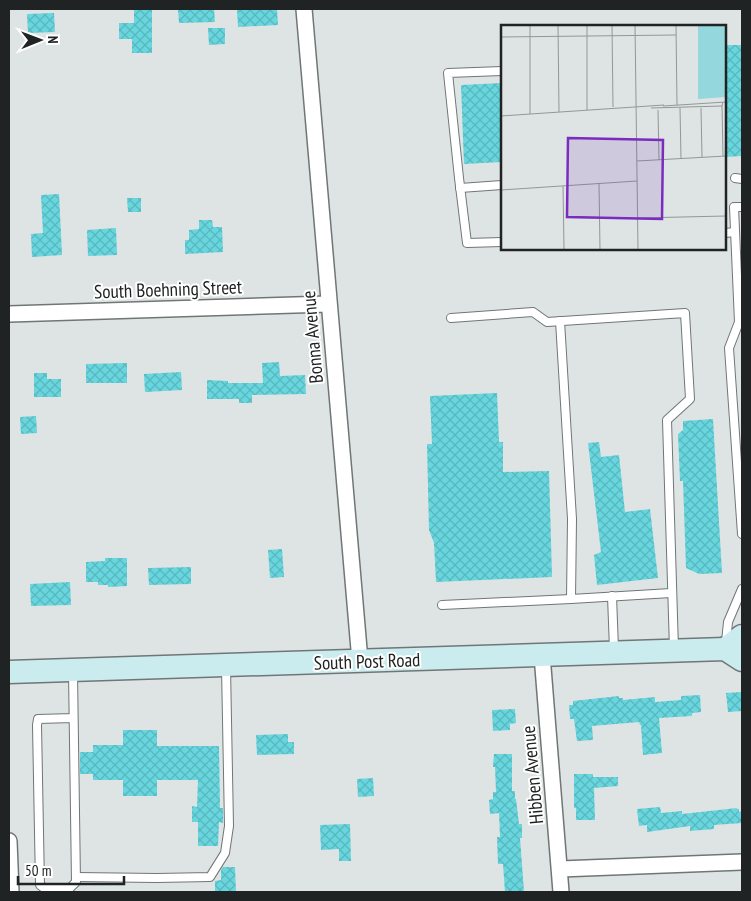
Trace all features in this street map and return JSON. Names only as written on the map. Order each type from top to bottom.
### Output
[{"type":"main road","points":[[733,654],[742,636]]},
{"type":"main road","name":"South Post Road","points":[[9,672],[674,651],[733,654]]},
{"type":"street","name":"Bonna Avenue","points":[[304,9],[360,661]]},
{"type":"street","name":"South Boehning Street","points":[[9,314],[328,304]]},
{"type":"street","name":"Hibben Avenue","points":[[542,655],[562,892]]},
{"type":"street","points":[[9,842],[11,892]]},
{"type":"street","points":[[560,869],[742,862]]},
{"type":"lane","points":[[501,71],[448,74],[467,243],[501,242]]},
{"type":"lane","points":[[460,188],[501,186]]},
{"type":"lane","points":[[742,207],[734,207],[740,322],[729,348],[742,534]]},
{"type":"lane","points":[[726,233],[735,232]]},
{"type":"lane","points":[[450,318],[534,312],[547,322],[685,313],[690,399],[667,420],[674,651]]},
{"type":"lane","points":[[560,321],[572,519],[570,599]]},
{"type":"lane","points":[[733,654],[728,622],[742,589]]},
{"type":"lane","points":[[442,605],[671,593]]},
{"type":"lane","points":[[612,596],[614,653]]},
{"type":"lane","points":[[76,877],[210,877],[224,853],[229,826],[226,665]]},
{"type":"lane","points":[[73,670],[76,882],[70,888],[44,888],[40,885],[38,719],[73,718]]},
{"type":"building","points":[[178,9],[214,9],[215,22],[179,23]]},
{"type":"building","points":[[237,9],[277,9],[278,25],[238,27]]},
{"type":"building","points":[[134,10],[152,10],[152,53],[132,53],[132,39],[119,39],[119,23],[134,23]]},
{"type":"building","points":[[54,13],[55,32],[28,33],[27,14]]},
{"type":"building","points":[[208,28],[225,28],[225,44],[209,45]]},
{"type":"building","points":[[726,45],[742,45],[742,156],[726,157]]},
{"type":"building","points":[[501,83],[501,162],[464,164],[461,85]]},
{"type":"building","points":[[59,194],[62,255],[32,257],[31,234],[43,233],[41,195]]},
{"type":"building","points":[[127,198],[141,198],[141,212],[128,212]]},
{"type":"building","points":[[199,220],[212,220],[213,227],[222,227],[223,252],[185,254],[185,240],[189,240],[189,230],[199,229]]},
{"type":"building","points":[[116,228],[117,255],[88,256],[87,230]]},
{"type":"building","points":[[279,362],[280,376],[305,375],[306,394],[252,395],[252,403],[239,403],[239,399],[207,399],[207,380],[228,381],[228,383],[263,383],[262,363]]},
{"type":"building","points":[[127,363],[127,383],[86,383],[86,364]]},
{"type":"building","points":[[181,372],[182,390],[145,392],[144,374]]},
{"type":"building","points":[[34,373],[47,373],[47,379],[61,379],[61,397],[34,397]]},
{"type":"building","points":[[497,393],[499,442],[503,442],[503,472],[549,471],[552,577],[436,582],[434,543],[429,530],[427,444],[432,444],[430,396]]},
{"type":"building","points":[[36,416],[37,433],[21,434],[20,417]]},
{"type":"building","points":[[713,419],[722,573],[699,574],[686,568],[683,481],[680,481],[678,434],[683,430],[683,421]]},
{"type":"building","points":[[599,442],[601,457],[619,455],[625,512],[650,509],[658,578],[597,585],[594,555],[601,552],[588,443]]},
{"type":"building","points":[[282,549],[284,577],[270,578],[268,550]]},
{"type":"building","points":[[105,558],[127,558],[127,586],[108,587],[108,585],[98,585],[98,582],[86,582],[86,562],[105,561]]},
{"type":"building","points":[[191,567],[191,584],[149,585],[148,568]]},
{"type":"building","points":[[70,582],[71,605],[31,606],[30,584]]},
{"type":"building","points":[[742,692],[742,711],[728,712],[726,693]]},
{"type":"building","points":[[700,695],[701,712],[692,713],[692,716],[659,718],[662,753],[643,755],[641,725],[639,722],[592,726],[593,740],[577,741],[574,719],[570,719],[569,705],[573,705],[573,701],[619,696],[623,700],[655,697],[655,702],[681,700],[681,696]]},
{"type":"building","points":[[515,709],[516,723],[510,724],[510,730],[493,731],[492,710]]},
{"type":"building","points":[[123,730],[157,730],[157,746],[219,746],[220,808],[223,808],[223,823],[219,822],[218,846],[198,846],[198,822],[192,822],[192,806],[197,807],[198,780],[157,780],[157,796],[123,796],[123,780],[93,780],[93,774],[80,774],[80,752],[93,752],[93,745],[123,745]]},
{"type":"building","points":[[288,734],[288,742],[294,742],[294,754],[257,755],[256,735]]},
{"type":"building","points":[[494,754],[512,754],[512,791],[515,791],[519,824],[522,824],[522,838],[520,838],[524,892],[505,892],[503,864],[498,864],[497,837],[500,837],[499,813],[490,814],[489,800],[493,799],[493,792],[496,792],[495,767],[493,767]]},
{"type":"building","points":[[574,774],[593,774],[593,777],[618,777],[618,786],[594,788],[595,820],[576,820]]},
{"type":"building","points":[[373,778],[374,796],[358,797],[357,779]]},
{"type":"building","points":[[660,807],[661,813],[682,811],[682,814],[737,808],[739,812],[742,811],[742,823],[714,825],[714,829],[690,831],[690,826],[647,832],[647,825],[639,826],[637,809]]},
{"type":"building","points":[[350,824],[351,861],[339,861],[339,849],[321,850],[320,825]]},
{"type":"building","points":[[223,867],[235,867],[236,892],[215,892],[215,881],[221,880],[221,870]]}]
